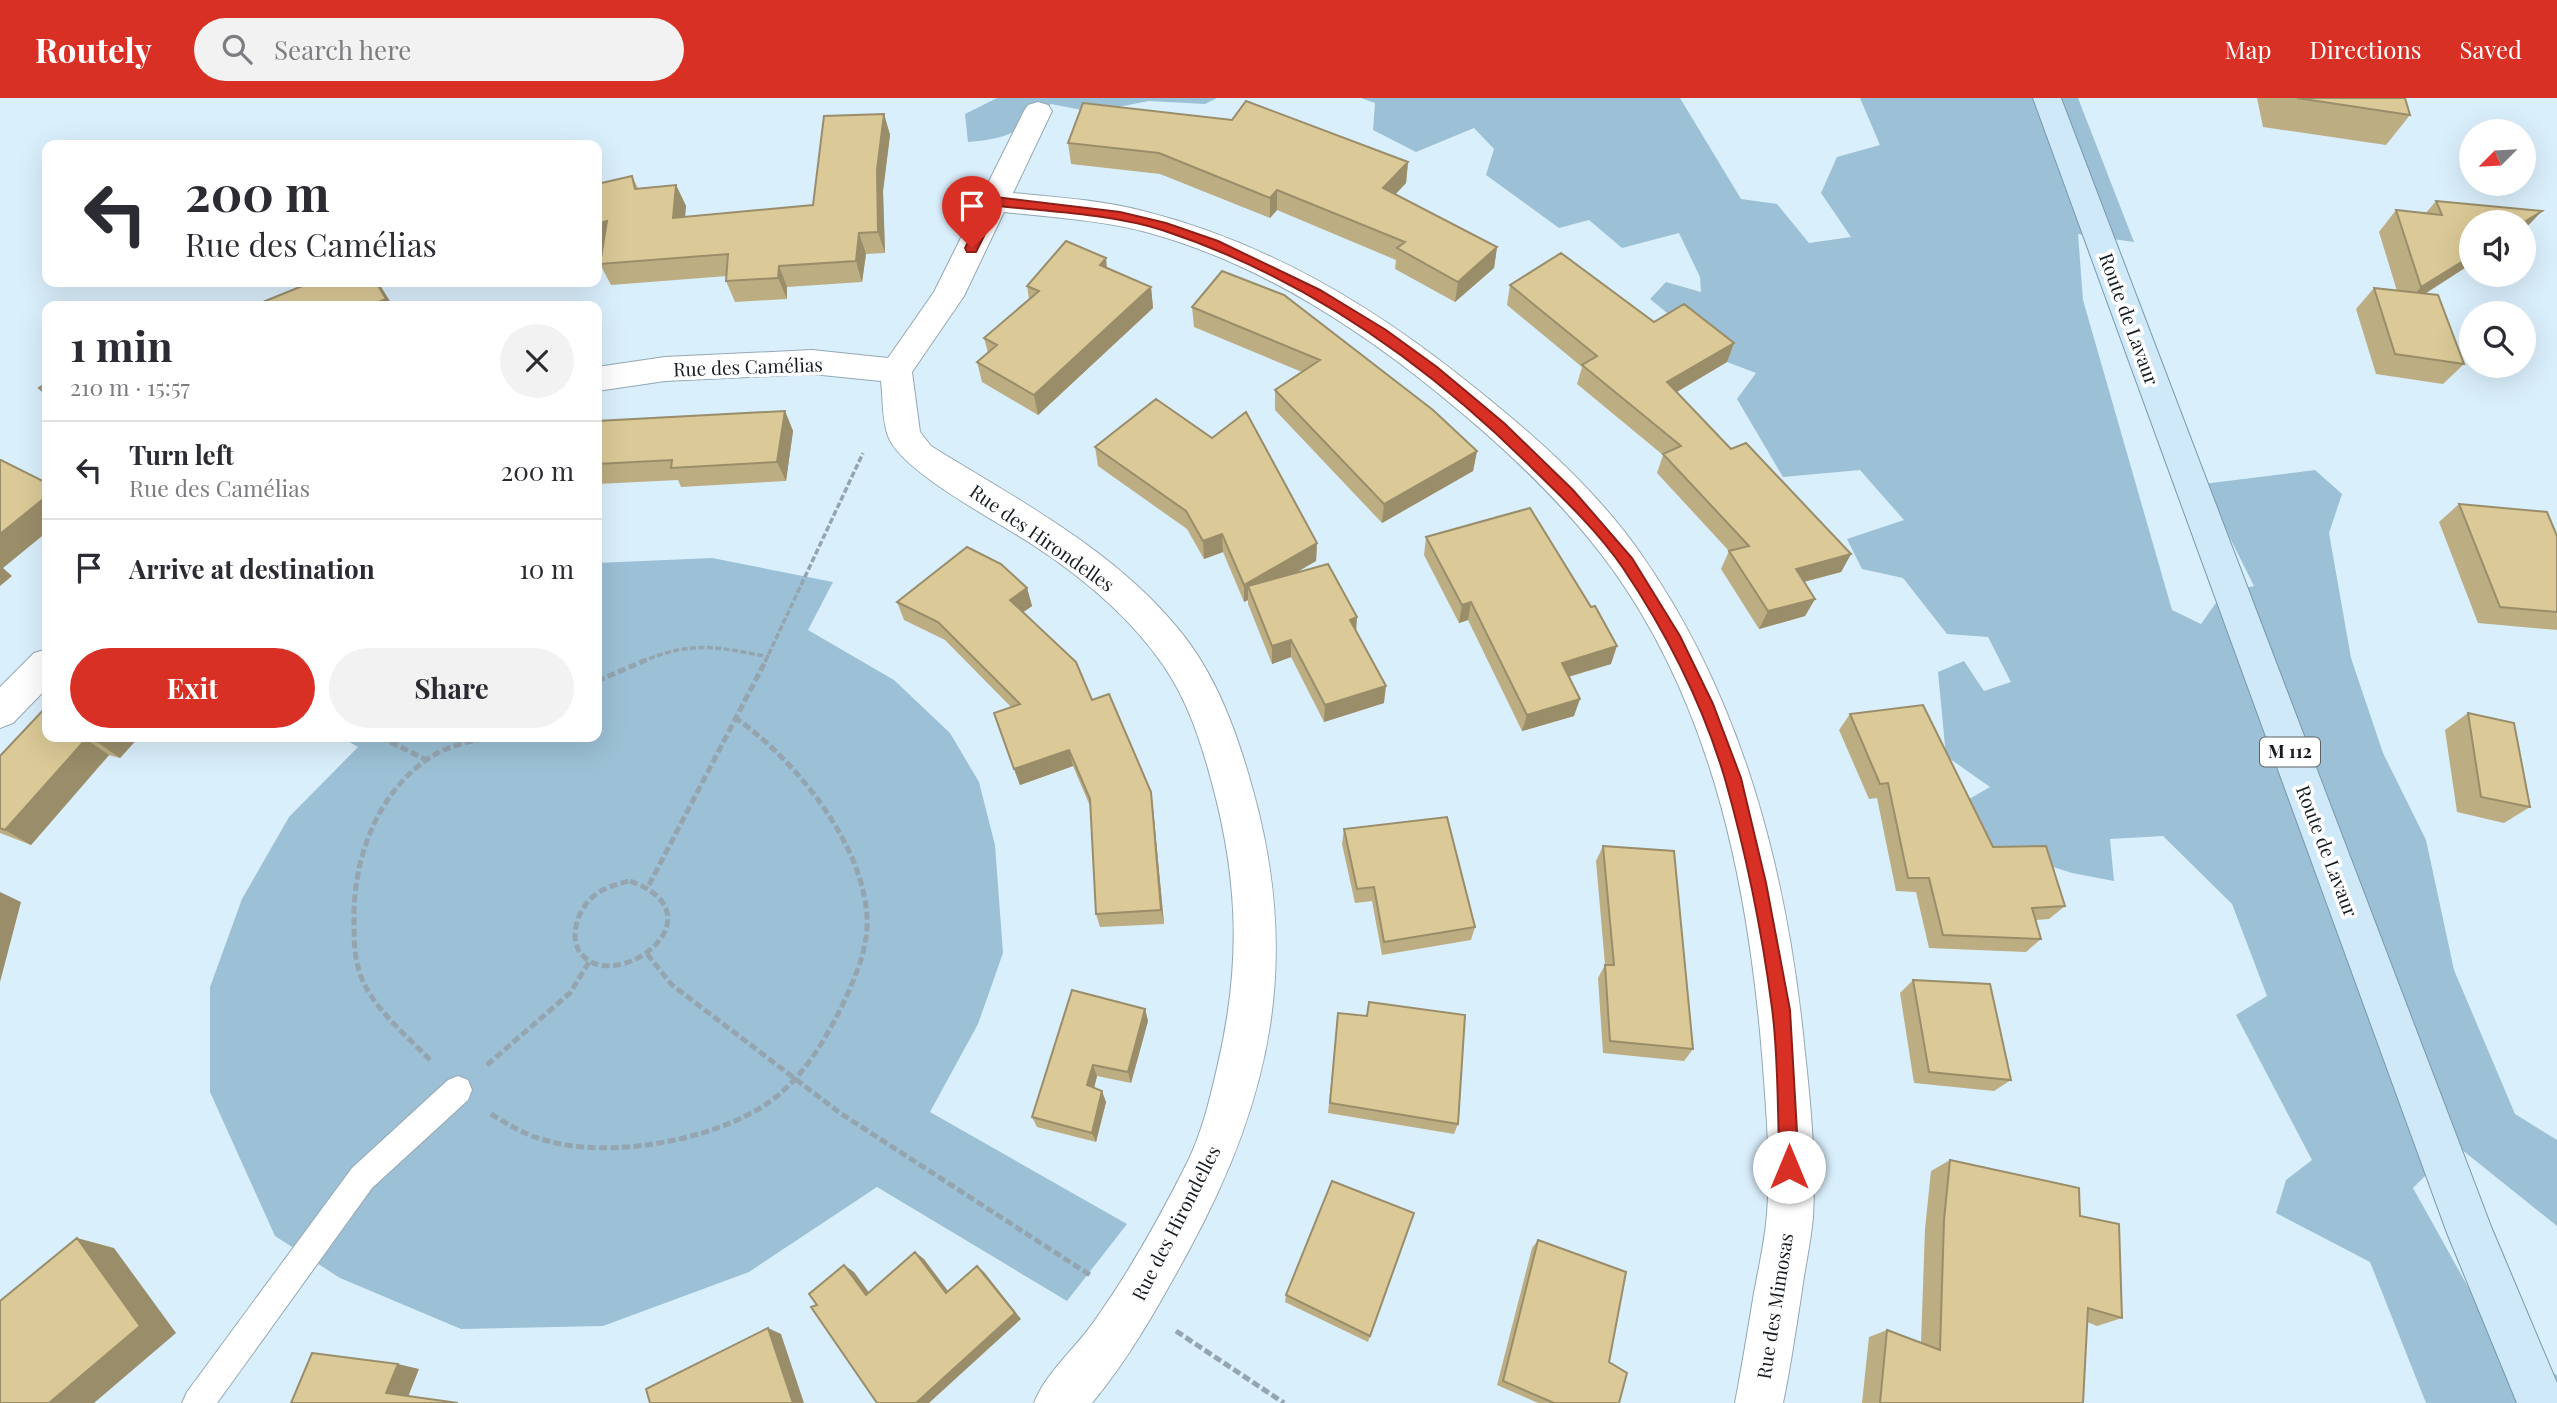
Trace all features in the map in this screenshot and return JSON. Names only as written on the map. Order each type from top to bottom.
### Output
[{"type":"main road","name":"Route de Lavaur","points":[[2047,98],[2470,1233],[2542,1403]]},
{"type":"street","points":[[896,371],[948,296],[1038,111]]},
{"type":"street","name":"Rue des Mimosas","points":[[995,201],[1120,217],[1161,226],[1213,244],[1315,293],[1382,334],[1433,371],[1499,427],[1568,494],[1627,562],[1678,647],[1705,704],[1732,778],[1758,883],[1781,1010],[1789,1115],[1790,1218],[1759,1403]]},
{"type":"street","name":"Rue des Camélias","points":[[602,378],[665,369],[813,362],[896,371]]},
{"type":"street","name":"Rue des Hirondelles","points":[[896,371],[904,435],[919,455],[1091,567],[1132,602],[1168,642],[1198,691],[1220,740],[1241,816],[1252,871],[1256,938],[1253,991],[1236,1077],[1215,1153],[1135,1304],[1090,1371],[1058,1403]]},
{"type":"street","points":[[0,712],[42,669]]},
{"type":"lane","points":[[198,1403],[362,1178],[458,1090]]},
{"type":"path","points":[[649,885],[769,657],[818,556],[865,449]]},
{"type":"path","points":[[602,679],[659,654],[706,645],[769,657]]},
{"type":"path","points":[[471,742],[446,749],[427,760],[404,783],[379,816],[364,848],[355,880],[354,952],[364,984],[391,1018],[458,1090],[498,1118],[534,1138],[570,1149],[613,1150],[692,1137],[735,1121],[773,1100],[796,1076],[828,1030],[853,985],[864,947],[867,918],[858,881],[824,810],[793,766],[737,719]]},
{"type":"path","points":[[390,742],[427,760]]},
{"type":"path","points":[[630,881],[649,885],[664,896],[668,915],[663,936],[647,954],[628,965],[608,968],[589,962],[577,950],[574,933],[578,914],[610,886],[630,881]]},
{"type":"path","points":[[647,954],[672,985],[796,1076],[840,1113],[1283,1403]]},
{"type":"path","points":[[458,1090],[570,993],[589,962]]},
{"type":"shaded area","points":[[997,98],[1217,98],[1205,104],[1149,101],[1092,112],[1051,104],[1014,132],[994,139],[968,142],[965,114]]},
{"type":"shaded area","points":[[1361,98],[1680,98],[1741,199],[1777,204],[1809,243],[1851,237],[1821,193],[1837,157],[1880,145],[1860,98],[2078,98],[2134,242],[2078,234],[2083,300],[2172,610],[2201,624],[2223,593],[2254,586],[2203,484],[2315,470],[2342,494],[2329,533],[2351,658],[2383,753],[2426,840],[2454,970],[2515,1114],[2557,1140],[2557,1226],[2456,1145],[2413,1188],[2507,1357],[2557,1375],[2557,1403],[2426,1403],[2370,1262],[2276,1213],[2286,1180],[2312,1160],[2236,1015],[2267,996],[2232,904],[2163,836],[2110,839],[2114,881],[2072,873],[2031,860],[2001,860],[1943,814],[1990,787],[1946,756],[1938,672],[1964,661],[1984,691],[2011,682],[1988,637],[1947,634],[1903,578],[1862,569],[1847,539],[1904,520],[1860,470],[1783,477],[1737,399],[1756,373],[1727,362],[1650,299],[1666,282],[1701,292],[1700,277],[1679,233],[1622,248],[1589,220],[1559,228],[1486,175],[1494,149],[1474,128],[1416,152],[1373,130],[1375,103]]},
{"type":"shaded area","points":[[712,558],[833,582],[808,630],[894,680],[950,733],[979,782],[995,845],[1003,953],[978,1024],[930,1112],[1127,1224],[1067,1301],[877,1187],[749,1272],[603,1326],[461,1329],[340,1278],[275,1236],[210,1092],[210,987],[242,899],[289,817],[358,747],[350,742],[602,742],[602,563]]},
{"type":"building","points":[[2297,98],[2405,98],[2410,115]]},
{"type":"building","points":[[1246,101],[1408,162],[1383,188],[1497,247],[1458,282],[1397,248],[1405,242],[1277,190],[1270,198],[1159,153],[1068,143],[1083,103],[1232,120]]},
{"type":"building","points":[[884,114],[877,170],[878,232],[859,233],[856,261],[779,266],[778,278],[726,281],[728,254],[602,264],[607,221],[602,222],[602,183],[632,176],[635,189],[676,185],[673,218],[813,205],[824,116]]},
{"type":"building","points":[[2436,201],[2531,210],[2459,210],[2459,263],[2421,287],[2396,210],[2442,215]]},
{"type":"building","points":[[1066,241],[1106,258],[1100,265],[1151,287],[1034,395],[977,362],[997,345],[984,338],[1039,291],[1027,286]]},
{"type":"building","points":[[1561,253],[1654,322],[1684,304],[1734,343],[1667,382],[1731,449],[1746,443],[1851,554],[1796,569],[1815,599],[1768,611],[1729,551],[1749,546],[1663,454],[1681,446],[1582,365],[1597,356],[1510,285]]},
{"type":"building","points":[[1222,271],[1284,295],[1433,410],[1477,451],[1384,504],[1275,390],[1320,360],[1192,307]]},
{"type":"building","points":[[300,287],[379,287],[386,299],[381,301],[265,301]]},
{"type":"building","points":[[2374,288],[2438,295],[2459,351],[2459,363],[2395,354]]},
{"type":"building","points":[[1156,399],[1212,438],[1246,412],[1317,543],[1244,585],[1222,534],[1203,541],[1186,511],[1095,447]]},
{"type":"building","points":[[785,411],[777,462],[671,468],[672,460],[602,464],[602,421]]},
{"type":"building","points":[[0,460],[42,481],[42,500],[0,534]]},
{"type":"building","points":[[2459,504],[2547,512],[2557,536],[2557,612],[2500,607]]},
{"type":"building","points":[[1530,508],[1591,607],[1595,606],[1617,646],[1562,663],[1580,699],[1527,715],[1471,602],[1462,605],[1426,537]]},
{"type":"building","points":[[967,547],[1001,564],[1027,588],[1010,600],[1076,662],[1092,700],[1109,694],[1151,792],[1161,910],[1096,914],[1090,799],[1069,750],[1014,769],[994,713],[1020,704],[938,622],[897,602]]},
{"type":"building","points":[[1328,564],[1357,617],[1350,620],[1386,686],[1325,705],[1291,640],[1272,646],[1248,586]]},
{"type":"building","points":[[1923,705],[1993,847],[2046,846],[2065,906],[2032,908],[2041,939],[1943,935],[1929,878],[1908,878],[1888,783],[1880,784],[1850,714]]},
{"type":"building","points":[[42,711],[42,742],[83,742],[5,830],[0,828],[0,756]]},
{"type":"building","points":[[2468,713],[2514,723],[2530,807],[2481,797]]},
{"type":"building","points":[[1447,817],[1475,927],[1384,942],[1374,887],[1357,889],[1344,829]]},
{"type":"building","points":[[1603,846],[1674,851],[1693,1049],[1610,1041],[1605,965],[1614,965]]},
{"type":"building","points":[[1913,980],[1990,984],[2011,1080],[1929,1072]]},
{"type":"building","points":[[1072,990],[1145,1009],[1128,1072],[1093,1065],[1087,1085],[1102,1091],[1092,1133],[1032,1117]]},
{"type":"building","points":[[1369,1002],[1465,1015],[1458,1124],[1330,1103],[1338,1013],[1367,1016]]},
{"type":"building","points":[[1950,1160],[2079,1188],[2080,1216],[2119,1224],[2122,1318],[2088,1308],[2083,1403],[1880,1403],[1887,1330],[1940,1350],[1944,1220]]},
{"type":"building","points":[[1332,1181],[1414,1213],[1370,1336],[1286,1295]]},
{"type":"building","points":[[77,1238],[140,1326],[49,1403],[0,1403],[0,1301]]},
{"type":"building","points":[[1538,1240],[1626,1272],[1609,1362],[1627,1373],[1619,1403],[1554,1403],[1503,1381]]},
{"type":"building","points":[[915,1252],[946,1293],[977,1266],[1015,1313],[916,1403],[877,1403],[811,1307],[817,1305],[809,1294],[844,1265],[866,1295]]},
{"type":"building","points":[[768,1328],[793,1403],[650,1403],[646,1389]]},
{"type":"building","points":[[312,1353],[398,1364],[386,1393],[458,1403],[291,1403]]},
{"type":"route","points":[[972,248],[995,201],[1120,217],[1161,226],[1213,244],[1315,293],[1382,334],[1433,371],[1499,427],[1568,494],[1627,562],[1672,636],[1705,704],[1732,778],[1758,883],[1781,1010],[1789,1115],[1789,1167]]}]
